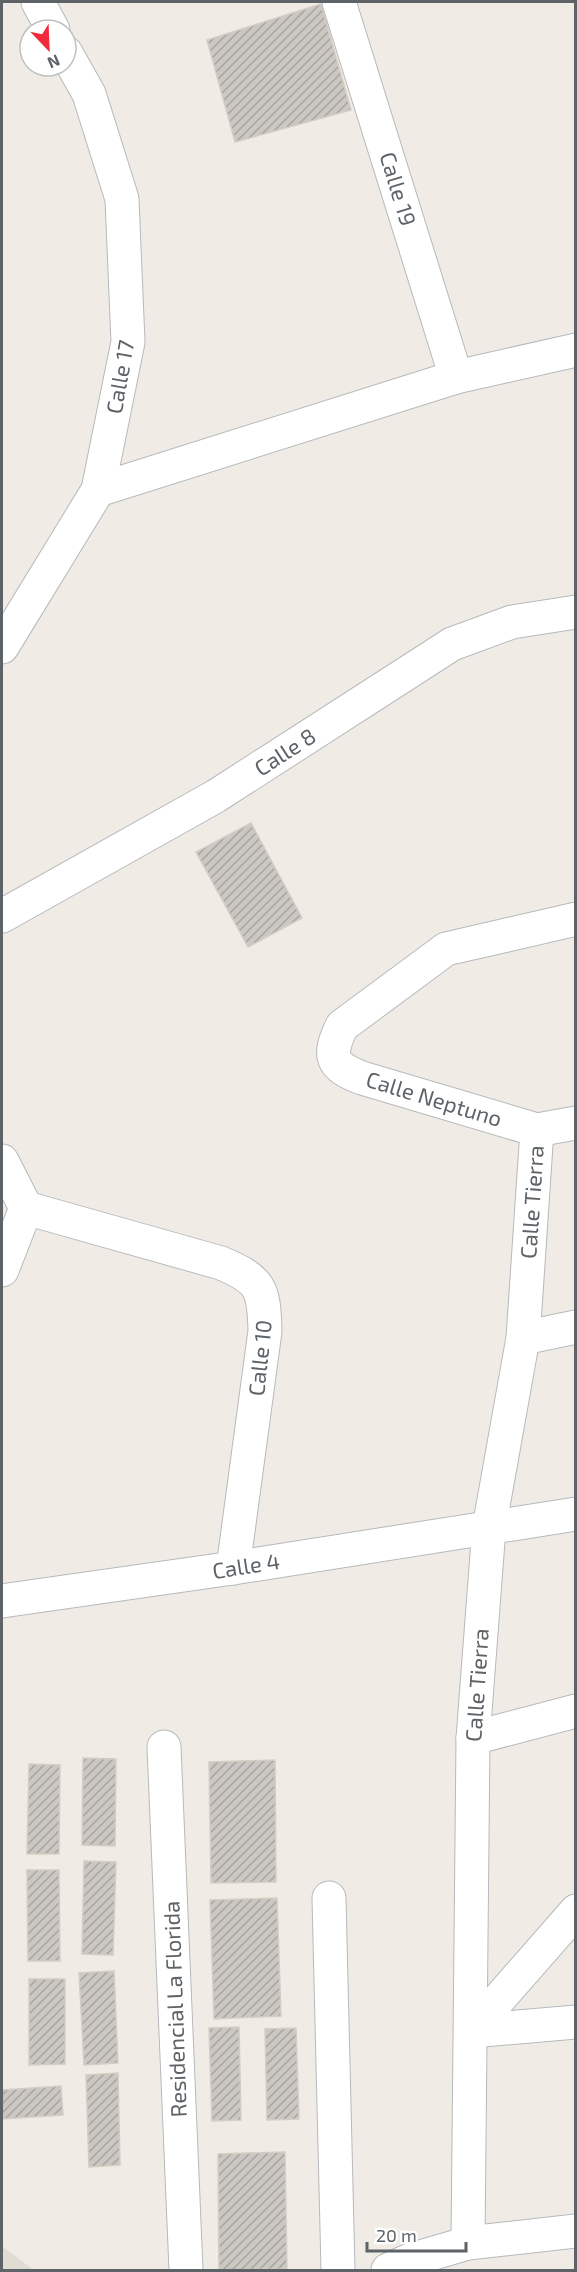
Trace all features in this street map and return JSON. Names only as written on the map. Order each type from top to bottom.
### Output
[{"type":"street","points":[[38,2],[47,18]]},
{"type":"street","name":"Calle 19","points":[[339,2],[456,377]]},
{"type":"street","name":"Calle 17","points":[[2,647],[98,490],[128,342],[122,200],[89,94],[78,74]]},
{"type":"street","points":[[98,490],[456,377],[576,350]]},
{"type":"street","name":"Calle 8","points":[[2,916],[216,796],[452,645],[512,622],[576,612]]},
{"type":"street","name":"Calle Neptuno","points":[[576,919],[446,949],[342,1026],[333,1045],[334,1057],[343,1070],[362,1078],[537,1130],[576,1123]]},
{"type":"street","name":"Calle Tierra","points":[[468,2243],[473,1738],[489,1528],[523,1338],[537,1130]]},
{"type":"street","points":[[2,1161],[26,1208],[2,1270]]},
{"type":"street","name":"Calle 10","points":[[26,1208],[220,1263],[246,1273],[259,1287],[264,1303],[265,1331],[233,1568]]},
{"type":"street","points":[[523,1338],[576,1327]]},
{"type":"street","name":"Calle 4","points":[[2,1601],[233,1568],[576,1514]]},
{"type":"street","points":[[473,1738],[576,1711]]},
{"type":"street","name":"Residencial La Florida","points":[[164,1747],[186,2271]]},
{"type":"street","points":[[329,1898],[338,2271]]},
{"type":"street","points":[[471,2031],[576,1911]]},
{"type":"street","points":[[471,2031],[576,2022]]},
{"type":"street","points":[[388,2271],[410,2260],[468,2243],[576,2231]]},
{"type":"shaded area","points":[[2,2246],[31,2268],[32,2270],[2,2270]]},
{"type":"building","points":[[321,4],[351,110],[235,142],[207,40]]},
{"type":"building","points":[[251,823],[302,918],[248,947],[196,852]]},
{"type":"building","points":[[83,1758],[116,1759],[115,1846],[82,1845]]},
{"type":"building","points":[[275,1760],[276,1882],[211,1883],[209,1762]]},
{"type":"building","points":[[29,1764],[60,1765],[59,1854],[27,1854]]},
{"type":"building","points":[[84,1861],[116,1862],[113,1955],[82,1954]]},
{"type":"building","points":[[27,1870],[59,1870],[60,1961],[28,1961]]},
{"type":"building","points":[[277,1898],[281,2016],[214,2019],[210,1900]]},
{"type":"building","points":[[114,1971],[118,2063],[84,2065],[79,1973]]},
{"type":"building","points":[[29,1979],[65,1979],[65,2064],[29,2065]]},
{"type":"building","points":[[239,2027],[241,2120],[212,2121],[209,2028]]},
{"type":"building","points":[[296,2028],[299,2119],[267,2120],[265,2029]]},
{"type":"building","points":[[118,2073],[120,2165],[89,2167],[86,2075]]},
{"type":"building","points":[[61,2086],[63,2115],[2,2119],[2,2090]]},
{"type":"building","points":[[285,2152],[287,2269],[219,2270],[218,2154]]}]
